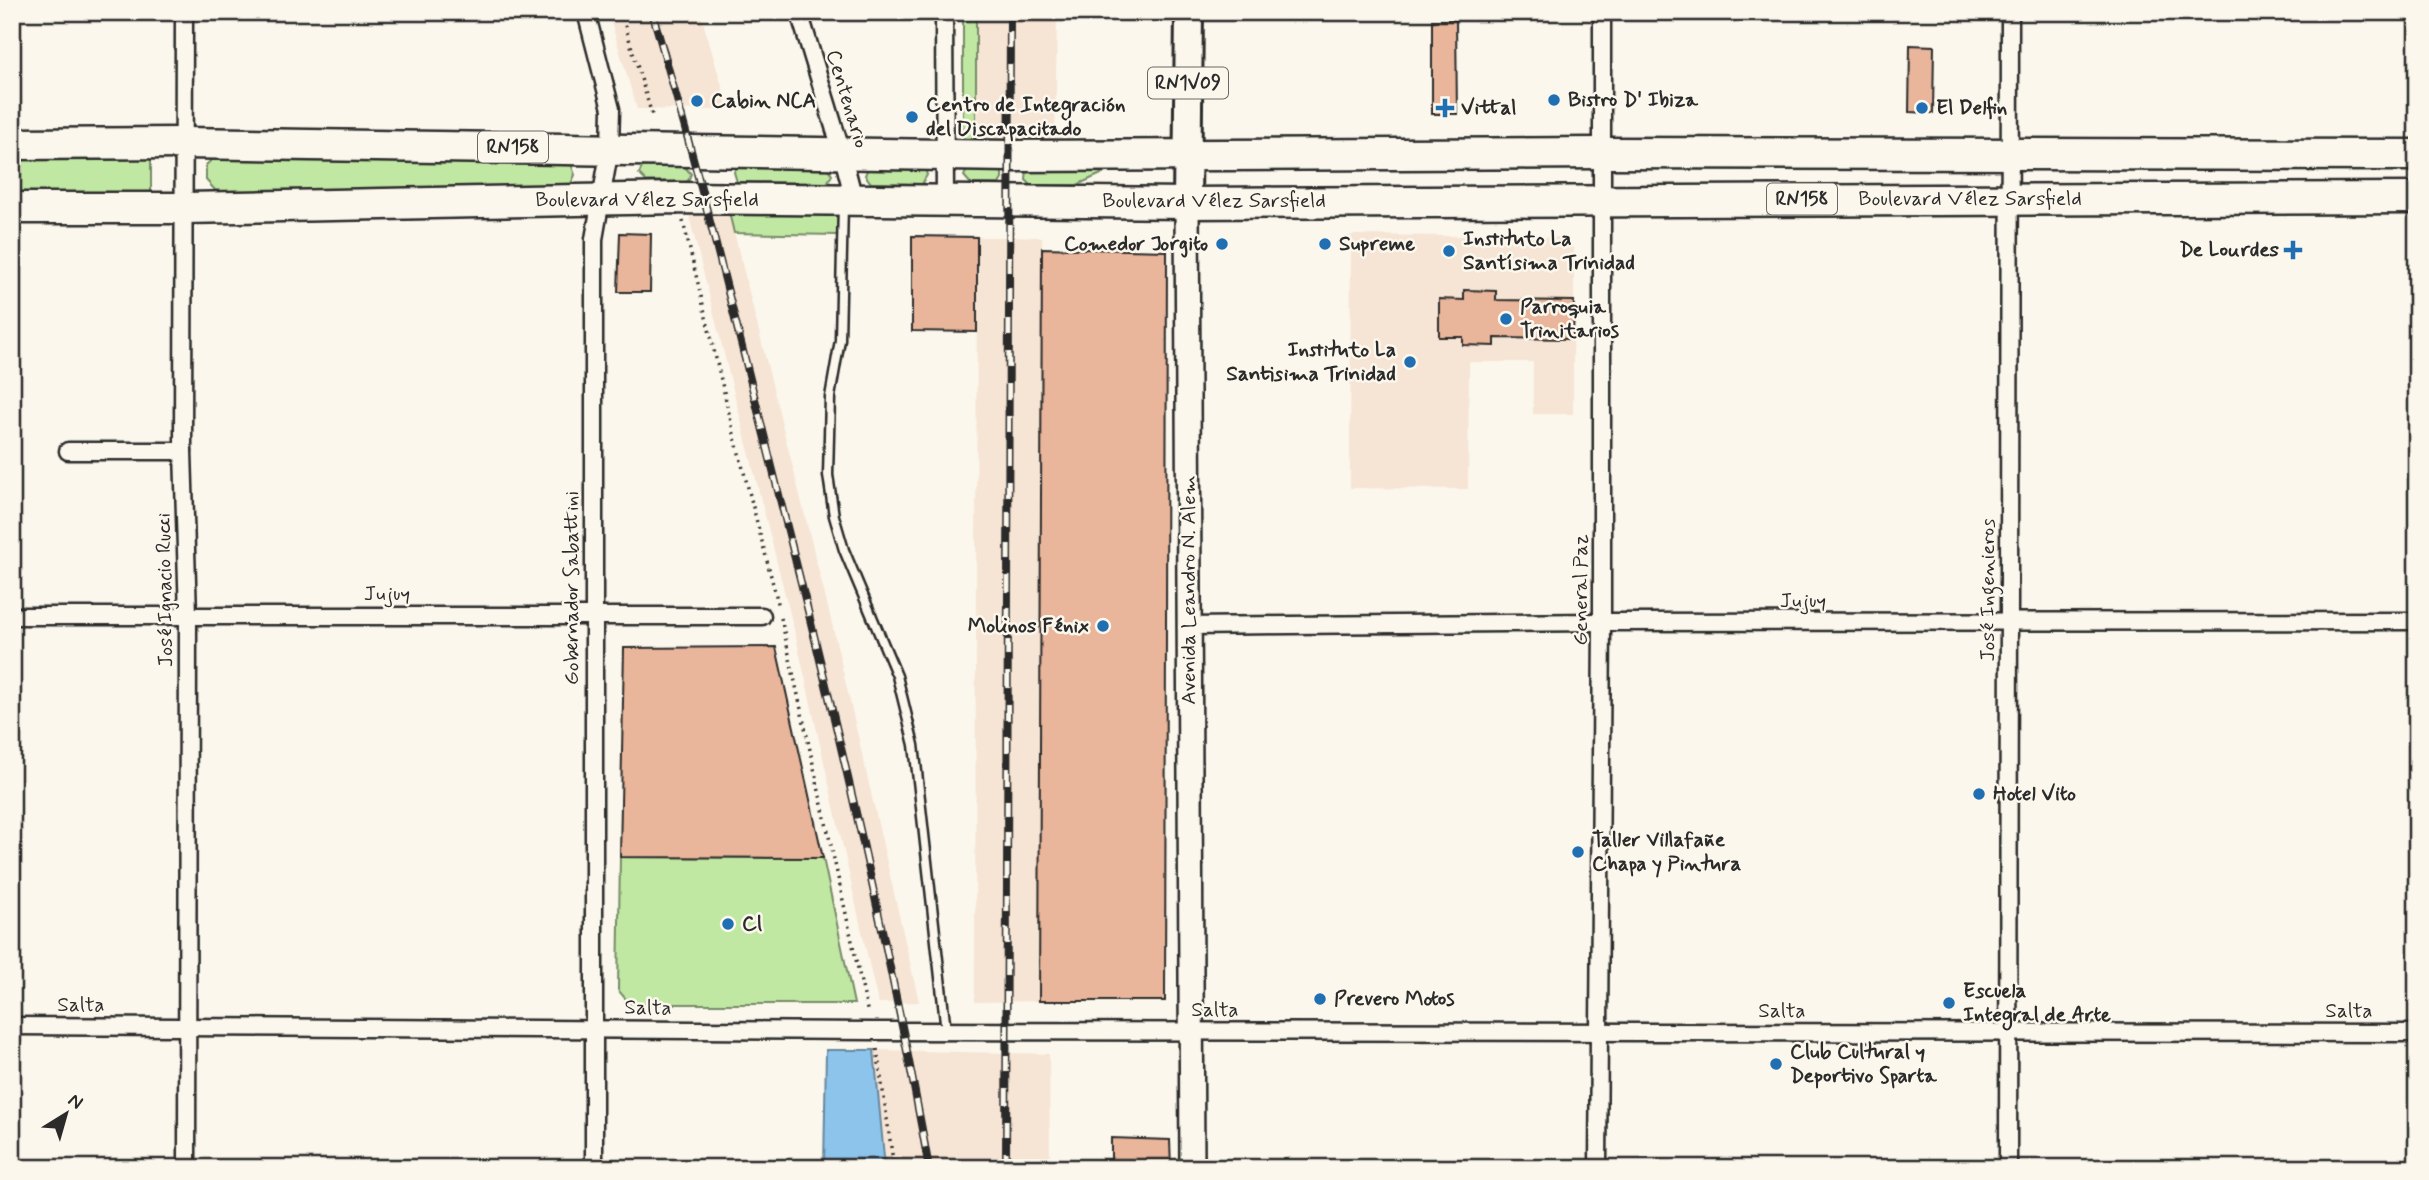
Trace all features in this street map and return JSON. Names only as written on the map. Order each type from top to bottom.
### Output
[{"type":"highway","name":"RN158","points":[[12,144],[184,143],[610,148],[945,155],[2417,155]]},
{"type":"highway","name":"Boulevard Vélez Sarsfield","points":[[12,208],[185,208],[678,198],[1187,202],[2417,198]]},
{"type":"main road","name":"Avenida Leandro N. Alem","points":[[1187,202],[1189,12]]},
{"type":"street","name":"José Ignacio Rucci","points":[[184,12],[183,451],[188,615],[187,1168]]},
{"type":"street","name":"Gobernador Sabattini","points":[[586,12],[611,109],[610,148],[594,239],[594,1168]]},
{"type":"street","name":"Centenario","points":[[799,12],[842,153],[849,199]]},
{"type":"street","points":[[944,12],[945,200]]},
{"type":"street","name":"General Paz","points":[[1598,1168],[1602,622],[1602,12]]},
{"type":"street","name":"José Ingenieros","points":[[2008,1168],[2010,12]]},
{"type":"street","name":"Avenida Leandro N. Alem","points":[[1187,202],[1192,1168]]},
{"type":"street","points":[[68,451],[183,451]]},
{"type":"street","name":"Jujuy","points":[[12,616],[762,616]]},
{"type":"street","name":"Jujuy","points":[[1188,626],[1602,622],[2417,621]]},
{"type":"street","name":"Salta","points":[[12,1026],[872,1031],[2417,1032]]},
{"type":"lane","points":[[849,199],[840,341],[830,397],[828,475],[834,516],[844,551],[897,676],[914,745],[946,1031]]},
{"type":"path","points":[[621,12],[652,116]]},
{"type":"path","points":[[678,198],[781,617],[878,1050],[894,1168]]},
{"type":"shaded area","points":[[608,12],[700,12],[729,110],[637,109]]},
{"type":"shaded area","points":[[976,12],[1057,12],[1055,144],[976,144]]},
{"type":"shaded area","points":[[687,208],[728,208],[833,628],[919,1002],[878,1003],[796,637]]},
{"type":"shaded area","name":"Instituto La Santisima Trinidad","points":[[1351,235],[1561,237],[1574,249],[1574,301],[1496,300],[1496,291],[1465,290],[1464,300],[1439,299],[1440,337],[1463,337],[1463,345],[1494,346],[1495,338],[1573,339],[1573,414],[1533,414],[1533,362],[1469,362],[1468,489],[1350,488]]},
{"type":"shaded area","points":[[977,237],[1042,237],[1039,1001],[975,1002]]},
{"type":"shaded area","points":[[874,1050],[1049,1054],[1050,1168],[885,1168]]},
{"type":"green space","points":[[963,12],[976,12],[976,144],[966,142],[963,138]]},
{"type":"green space","points":[[216,156],[570,161],[575,175],[569,188],[558,194],[222,191],[215,190],[206,180],[206,165]]},
{"type":"green space","points":[[12,157],[151,157],[151,192],[12,192]]},
{"type":"green space","points":[[737,166],[827,167],[832,175],[827,183],[737,182],[734,172]]},
{"type":"green space","points":[[642,167],[685,167],[691,174],[688,181],[684,182],[646,181],[639,174]]},
{"type":"green space","points":[[868,168],[925,169],[927,175],[922,184],[871,183],[865,175]]},
{"type":"green space","points":[[968,168],[1002,171],[1002,179],[999,184],[971,184],[964,176]]},
{"type":"green space","points":[[1027,169],[1110,170],[1077,185],[1031,185],[1026,180]]},
{"type":"green space","points":[[728,208],[837,214],[837,235],[734,233]]},
{"type":"green space","name":"Cl","points":[[620,857],[823,858],[854,1004],[630,1004],[618,990]]},
{"type":"water","points":[[826,1050],[874,1050],[885,1168],[824,1168]]},
{"type":"building","points":[[1432,20],[1456,20],[1457,114],[1432,114]]},
{"type":"building","points":[[1910,45],[1934,46],[1933,113],[1909,112]]},
{"type":"building","points":[[620,233],[651,234],[650,292],[618,292]]},
{"type":"building","points":[[912,236],[977,237],[977,332],[912,331]]},
{"type":"building","name":"Molinos Fénix","points":[[1042,248],[1167,251],[1165,1001],[1039,1001]]},
{"type":"building","name":"Parroquia Trinitarios","points":[[1464,290],[1496,291],[1496,300],[1574,301],[1573,339],[1495,338],[1495,346],[1463,345],[1463,337],[1439,337],[1439,299],[1464,300]]},
{"type":"building","points":[[776,647],[823,858],[620,857],[624,648]]},
{"type":"building","points":[[1111,1138],[1170,1140],[1171,1168],[1111,1168]]},
{"type":"railway","points":[[652,12],[719,257],[822,669],[879,917],[929,1168]]},
{"type":"railway","points":[[1006,1168],[1010,12]]},
{"type":"place","name":"Bistro D' Ibiza","points":[[1554,100]]},
{"type":"place","name":"Cabin NCA","points":[[697,101]]},
{"type":"place","name":"Vittal","points":[[1445,108]]},
{"type":"place","name":"El Delfin","points":[[1922,108]]},
{"type":"place","name":"Centro de Integración del Discapacitado","points":[[912,117]]},
{"type":"place","name":"Comedor Jorgito","points":[[1222,244]]},
{"type":"place","name":"Supreme","points":[[1325,244]]},
{"type":"place","name":"De Lourdes","points":[[2293,250]]},
{"type":"place","name":"Instituto La Santísima Trinidad","points":[[1449,251]]},
{"type":"place","name":"Parroquia Trinitarios","points":[[1506,319]]},
{"type":"place","name":"Instituto La Santisima Trinidad","points":[[1410,362]]},
{"type":"place","name":"Molinos Fénix","points":[[1103,626]]},
{"type":"place","name":"Hotel Vito","points":[[1979,794]]},
{"type":"place","name":"Taller Villafañe Chapa y Pintura","points":[[1578,852]]},
{"type":"place","name":"Cl","points":[[728,924]]},
{"type":"place","name":"Prevero Motos","points":[[1320,999]]},
{"type":"place","name":"Escuela Integral de Arte","points":[[1949,1003]]},
{"type":"place","name":"Club Cultural y Deportivo Sparta","points":[[1776,1064]]}]
